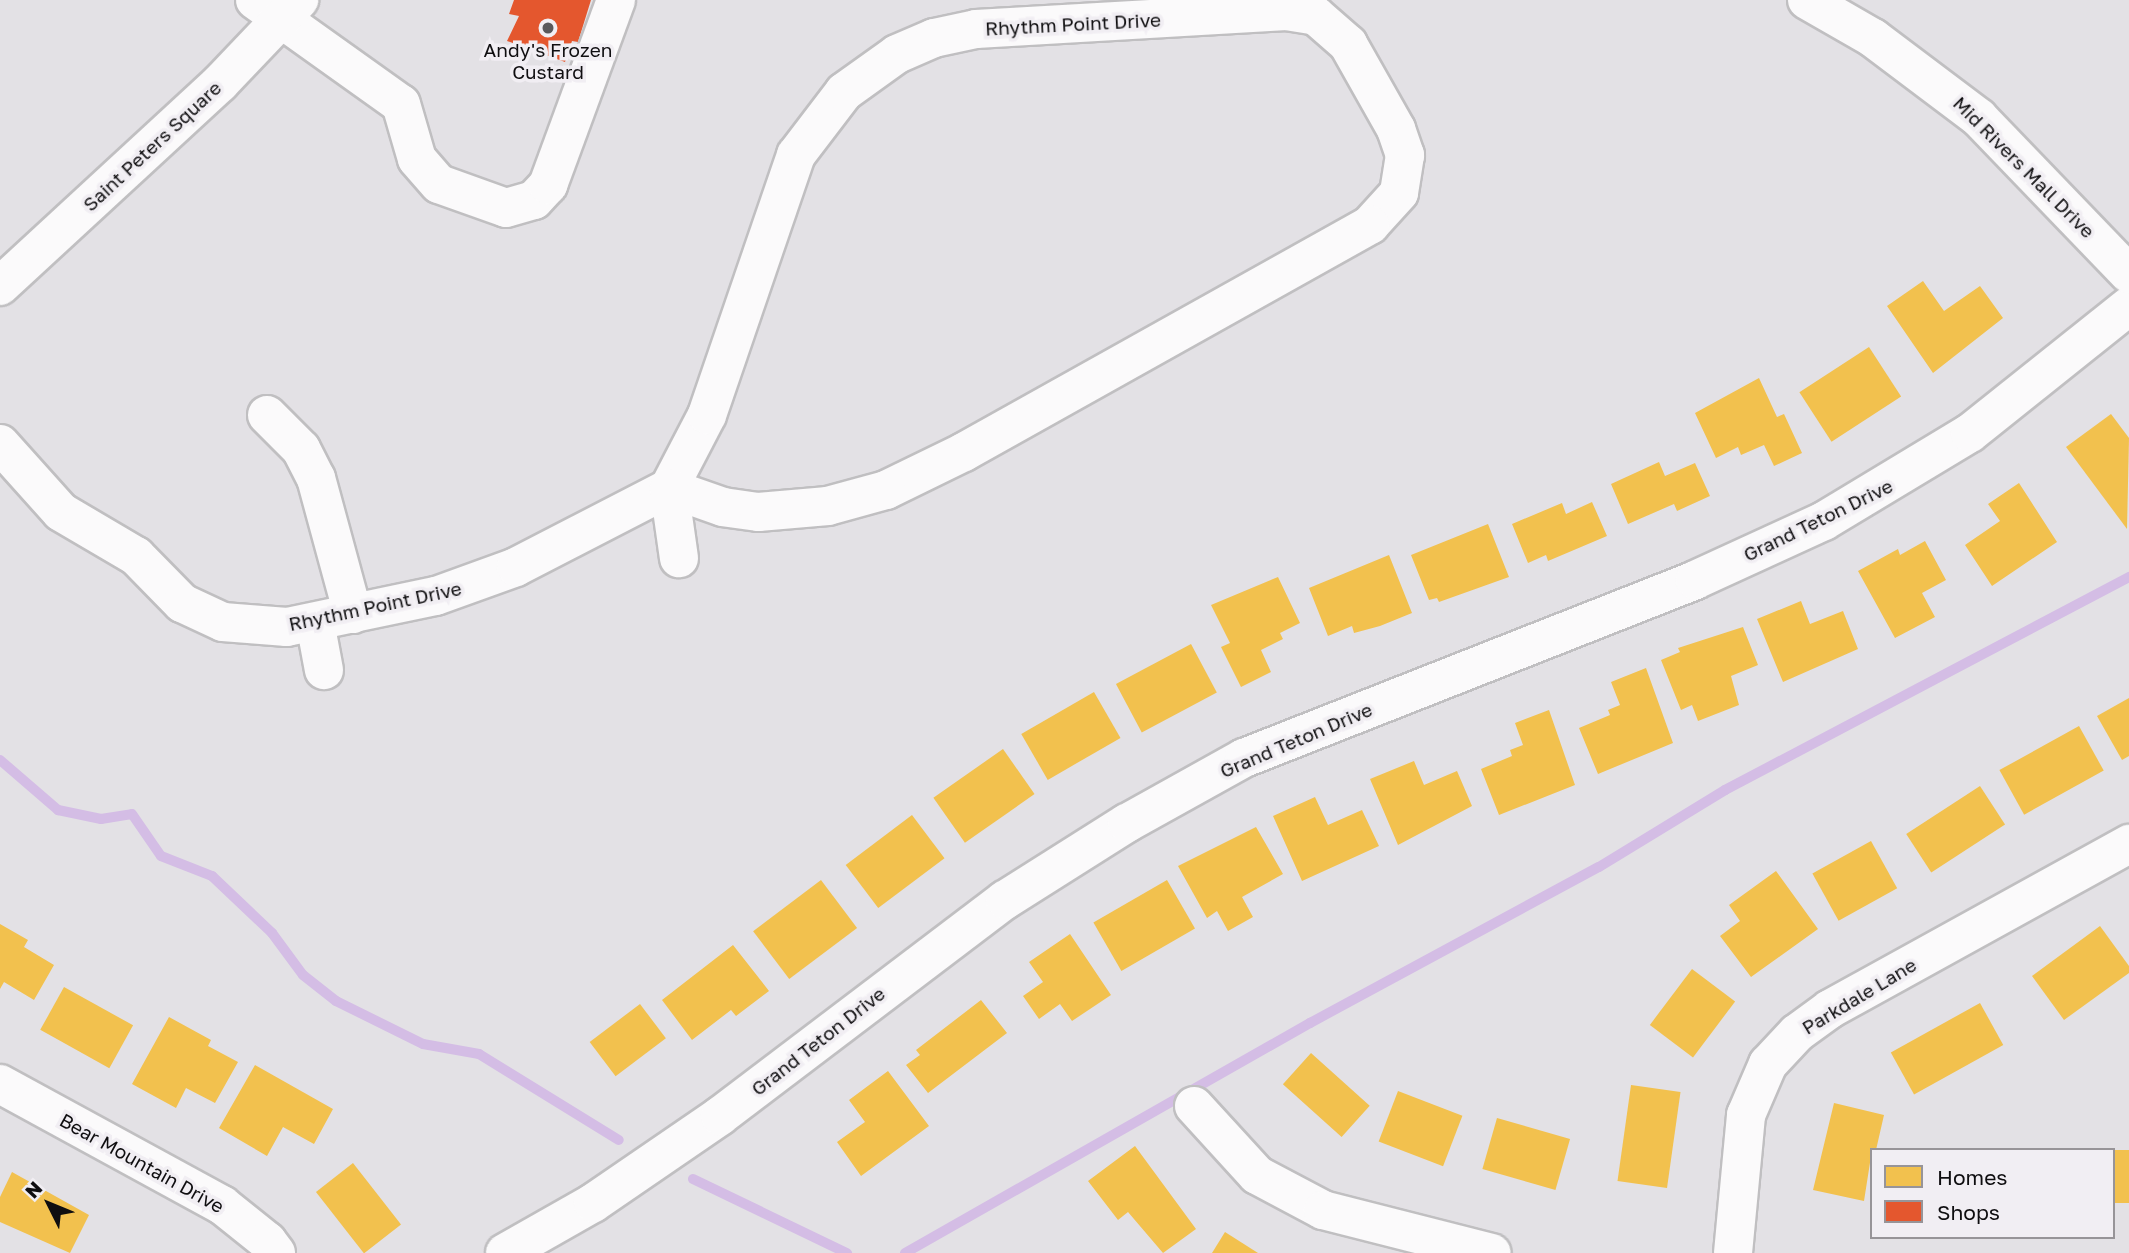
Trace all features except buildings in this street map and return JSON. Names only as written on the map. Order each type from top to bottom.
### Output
[{"type":"street","points":[[279,7],[401,104],[417,159],[439,184],[506,208],[534,200],[548,185],[616,0]]},
{"type":"street","name":"Mid Rivers Mall Drive","points":[[1807,0],[1912,65],[1979,118],[2129,274]]},
{"type":"street","name":"Saint Peters Square","points":[[5,271],[279,7]]},
{"type":"street","name":"Rhythm Point Drive","points":[[0,444],[52,504],[136,556],[182,603],[240,625],[271,628],[315,622],[436,596],[497,575],[669,488],[704,423],[796,155],[830,106],[862,75],[934,37],[1003,28],[1297,10],[1326,21],[1348,44],[1396,128],[1405,155],[1399,193],[1370,225],[964,452],[886,490],[828,506],[758,512],[723,507],[669,488]]},
{"type":"street","name":"Grand Teton Drive","points":[[505,1253],[593,1203],[720,1116],[1004,900],[1126,822],[1244,758],[1695,580],[1824,521],[1970,433],[2129,306]]},
{"type":"street","points":[[267,415],[301,449],[317,478],[352,614]]},
{"type":"street","points":[[669,488],[679,558]]},
{"type":"street","points":[[315,622],[324,670]]},
{"type":"street","name":"Parkdale Lane","points":[[1732,1253],[1746,1115],[1768,1064],[1797,1033],[1830,1009],[2129,844]]},
{"type":"street","name":"Bear Mountain Drive","points":[[0,1084],[222,1205],[267,1241],[276,1253]]},
{"type":"street","points":[[1194,1106],[1257,1175],[1323,1210],[1492,1253]]},
{"type":"waterway","points":[[905,1253],[1310,1023],[1599,867],[1725,790],[2129,577]]},
{"type":"waterway","points":[[0,760],[58,810],[101,819],[132,814],[161,856],[212,876],[272,933],[303,975],[336,1001],[423,1044],[479,1054],[619,1140]]},
{"type":"waterway","points":[[693,1179],[847,1253]]},
{"type":"place","name":"Andy's Frozen Custard","points":[[548,28]]}]
